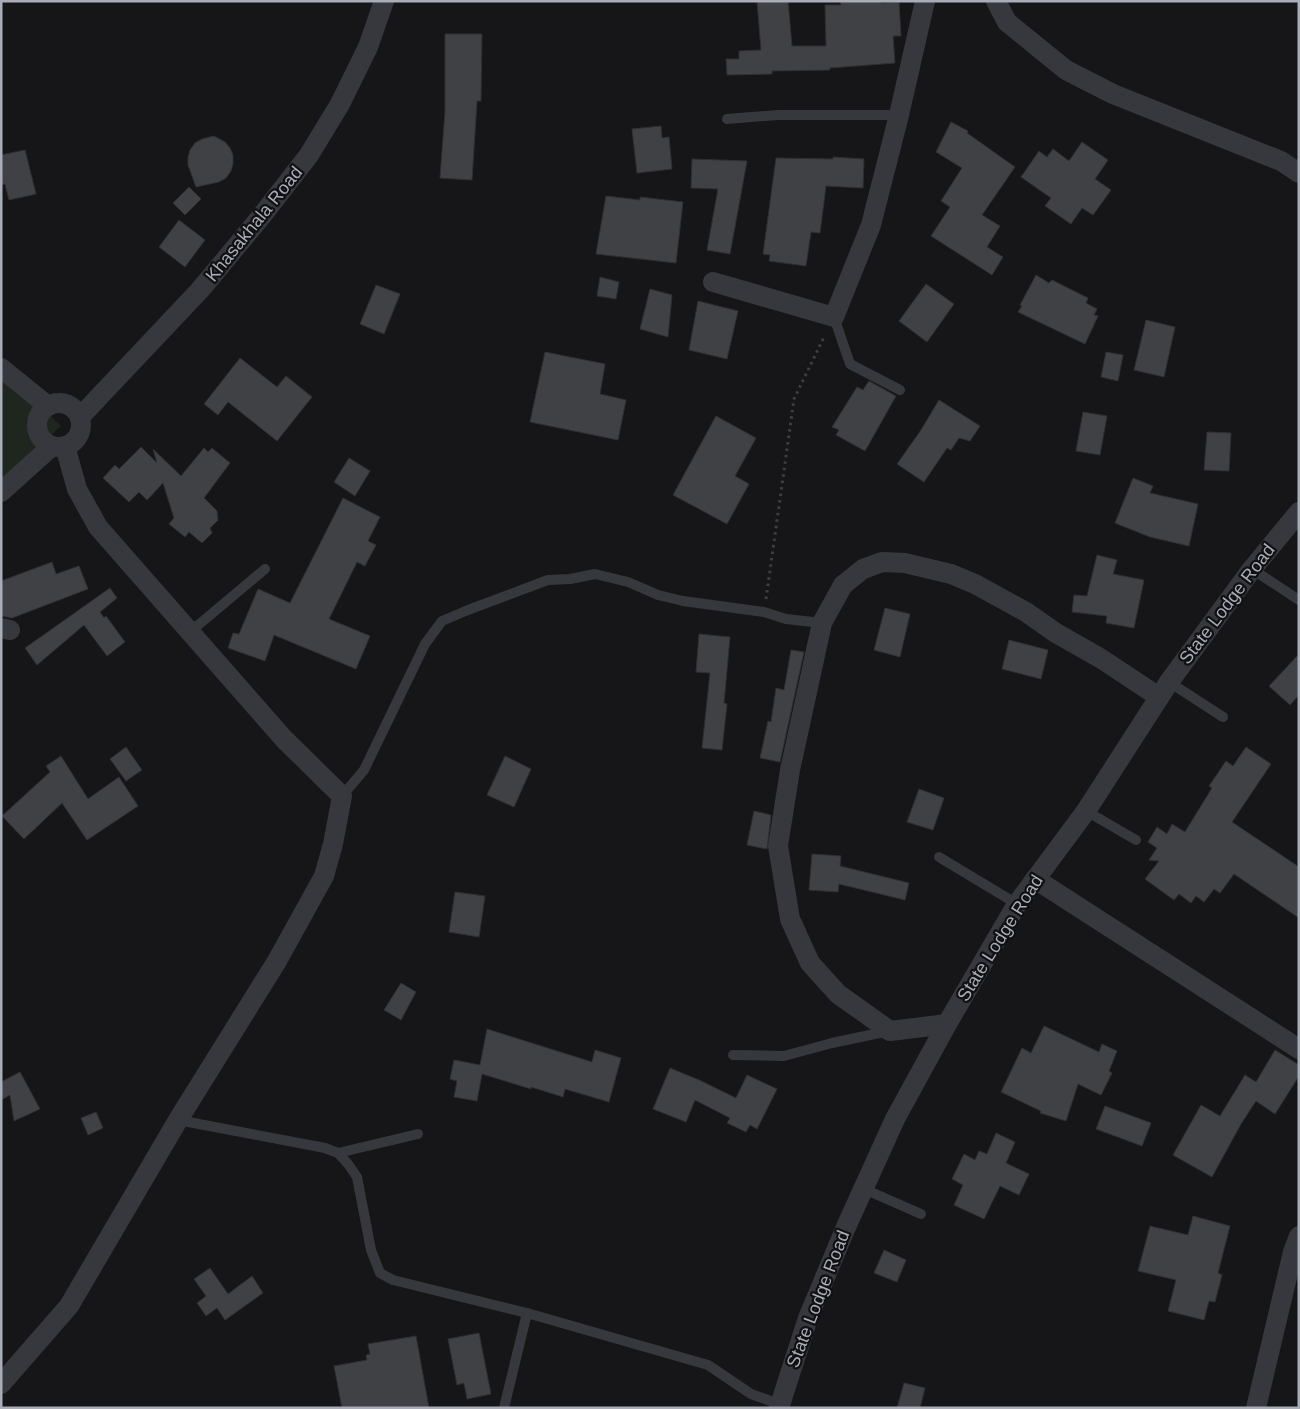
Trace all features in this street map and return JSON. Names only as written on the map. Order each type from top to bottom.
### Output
[{"type":"street","name":"Khasakhala Road","points":[[80,417],[200,290],[309,155],[340,104],[368,47],[384,1]]},
{"type":"street","points":[[713,282],[834,317],[871,225],[925,1]]},
{"type":"street","points":[[996,1],[1007,22],[1066,70],[1113,94],[1282,161],[1299,173]]},
{"type":"street","points":[[1,368],[48,406]]},
{"type":"street","points":[[1,492],[59,446],[72,443],[77,438],[81,424],[76,410],[63,403],[55,403],[43,410],[39,416],[38,430],[46,442],[59,446]]},
{"type":"street","points":[[1,1384],[69,1306],[178,1120],[277,961],[324,876],[334,844],[342,796],[284,738],[98,527],[77,489],[59,446]]},
{"type":"street","name":"State Lodge Road","points":[[779,1406],[808,1318],[846,1227],[895,1118],[947,1024],[1017,904],[1086,811],[1164,689],[1252,569],[1299,512]]},
{"type":"street","points":[[947,1024],[890,1031],[838,994],[810,964],[790,919],[778,846],[790,770],[822,623],[843,585],[863,568],[882,562],[905,563],[951,574],[1026,612],[1056,633],[1100,658],[1164,689]]},
{"type":"street","points":[[1035,879],[1299,1049]]},
{"type":"street","points":[[1256,1408],[1293,1252],[1299,1236]]},
{"type":"lane","points":[[728,119],[778,115],[899,115]]},
{"type":"lane","points":[[834,317],[850,364],[900,390]]},
{"type":"lane","points":[[190,632],[265,568]]},
{"type":"lane","points":[[1252,569],[1299,600]]},
{"type":"lane","points":[[342,796],[364,770],[425,644],[442,621],[548,580],[570,579],[595,574],[628,582],[658,596],[764,612],[786,619],[822,623]]},
{"type":"lane","points":[[1164,689],[1223,717]]},
{"type":"lane","points":[[1086,811],[1136,840]]},
{"type":"lane","points":[[939,857],[1017,904]]},
{"type":"lane","points":[[734,1055],[784,1056],[832,1043],[890,1031]]},
{"type":"lane","points":[[178,1120],[325,1148],[338,1153],[357,1177],[371,1250],[380,1273],[393,1280],[527,1313],[708,1365],[751,1394],[779,1406]]},
{"type":"lane","points":[[338,1153],[418,1134]]},
{"type":"lane","points":[[864,1189],[921,1214]]},
{"type":"lane","points":[[504,1408],[527,1313]]},
{"type":"path","points":[[764,612],[794,399],[834,317]]},
{"type":"shaded area","points":[[1,368],[61,426],[1,481]]},
{"type":"building","points":[[757,1],[788,1],[792,46],[826,46],[825,5],[841,5],[840,1],[899,2],[901,36],[893,36],[895,63],[830,68],[830,70],[772,71],[772,74],[727,75],[726,59],[739,59],[739,51],[761,50]]},
{"type":"building","points":[[445,34],[482,34],[481,101],[477,101],[472,180],[440,178],[445,112]]},
{"type":"building","points":[[951,122],[968,131],[967,133],[1015,167],[982,215],[1000,226],[987,247],[1003,257],[992,275],[931,236],[950,207],[941,201],[962,168],[936,152]]},
{"type":"building","points":[[661,126],[662,138],[669,137],[672,169],[637,173],[632,129]]},
{"type":"building","points":[[214,136],[225,142],[230,148],[233,155],[231,171],[226,178],[219,182],[196,187],[188,165],[190,150],[195,143]]},
{"type":"building","points":[[1082,142],[1108,160],[1095,179],[1111,190],[1093,215],[1082,208],[1071,224],[1045,206],[1051,198],[1021,177],[1039,151],[1047,157],[1053,149],[1069,161]]},
{"type":"building","points":[[25,150],[36,194],[9,200],[5,184],[1,185],[1,155]]},
{"type":"building","points":[[833,157],[864,159],[863,188],[826,186],[820,233],[811,232],[806,266],[769,261],[770,255],[763,254],[776,158],[833,159]]},
{"type":"building","points":[[692,159],[747,161],[730,254],[707,250],[718,189],[691,188]]},
{"type":"building","points":[[189,187],[201,199],[185,215],[173,203]]},
{"type":"building","points":[[606,196],[640,200],[640,197],[683,202],[676,263],[596,254]]},
{"type":"building","points":[[179,220],[205,240],[185,267],[159,247]]},
{"type":"building","points":[[1036,275],[1049,283],[1052,280],[1088,298],[1086,303],[1097,309],[1094,315],[1098,316],[1085,344],[1018,312]]},
{"type":"building","points":[[600,277],[619,282],[616,299],[597,296]]},
{"type":"building","points":[[926,284],[954,304],[927,342],[899,321]]},
{"type":"building","points":[[376,285],[400,294],[384,334],[360,324]]},
{"type":"building","points":[[650,289],[672,295],[668,337],[640,329]]},
{"type":"building","points":[[698,301],[738,311],[727,359],[689,350]]},
{"type":"building","points":[[1146,320],[1175,327],[1164,377],[1134,370]]},
{"type":"building","points":[[545,352],[605,364],[600,394],[626,400],[618,440],[530,422]]},
{"type":"building","points":[[1106,352],[1123,355],[1118,381],[1101,377]]},
{"type":"building","points":[[240,358],[277,387],[286,376],[312,397],[277,441],[228,402],[218,415],[204,404]]},
{"type":"building","points":[[869,381],[896,396],[865,451],[836,435],[839,430],[832,427],[857,387],[863,390]]},
{"type":"building","points":[[939,400],[980,426],[970,441],[959,438],[951,450],[947,448],[924,482],[897,464]]},
{"type":"building","points":[[1083,412],[1107,416],[1100,455],[1076,451]]},
{"type":"building","points":[[716,416],[756,438],[735,476],[749,484],[727,524],[673,495]]},
{"type":"building","points":[[1207,432],[1231,433],[1229,471],[1204,470]]},
{"type":"building","points":[[141,447],[157,463],[153,449],[181,476],[204,448],[208,452],[212,448],[230,463],[204,498],[217,511],[218,520],[210,528],[212,533],[202,543],[189,532],[185,537],[169,524],[174,518],[163,483],[147,500],[139,492],[129,502],[103,478],[115,465],[119,469]]},
{"type":"building","points":[[349,458],[370,471],[355,496],[334,482]]},
{"type":"building","points":[[1133,478],[1153,486],[1150,493],[1198,504],[1189,546],[1150,537],[1115,523]]},
{"type":"building","points":[[343,498],[380,517],[368,541],[376,545],[365,566],[357,562],[329,619],[370,636],[356,669],[274,635],[265,661],[228,648],[233,633],[239,634],[258,589],[290,603]]},
{"type":"building","points":[[1097,555],[1117,560],[1113,574],[1144,580],[1134,628],[1106,623],[1107,616],[1072,612],[1074,595],[1087,596]]},
{"type":"building","points":[[52,562],[56,574],[79,566],[88,589],[12,618],[1,616],[1,581]]},
{"type":"building","points":[[110,588],[117,598],[100,612],[104,618],[106,616],[125,642],[107,656],[84,625],[37,665],[25,648]]},
{"type":"building","points":[[885,608],[910,614],[900,657],[874,650]]},
{"type":"building","points":[[699,634],[730,637],[724,703],[727,704],[722,750],[702,748],[710,673],[696,672]]},
{"type":"building","points":[[1009,640],[1048,650],[1041,679],[1002,669]]},
{"type":"building","points":[[791,650],[804,652],[780,762],[760,758],[768,721],[771,722],[776,688],[784,690]]},
{"type":"building","points":[[1299,654],[1299,695],[1290,705],[1269,686]]},
{"type":"building","points":[[126,747],[142,770],[126,781],[110,759]]},
{"type":"building","points":[[1246,747],[1271,764],[1232,822],[1299,867],[1299,918],[1234,874],[1220,893],[1214,889],[1204,902],[1196,896],[1191,903],[1179,894],[1174,900],[1145,879],[1159,861],[1149,860],[1157,848],[1148,842],[1157,827],[1167,834],[1172,824],[1185,832],[1212,788],[1209,786],[1226,761],[1233,766]]},
{"type":"building","points":[[61,756],[88,799],[119,777],[138,806],[87,840],[62,803],[24,839],[2,816],[50,772],[46,766]]},
{"type":"building","points":[[505,756],[531,769],[514,807],[487,795]]},
{"type":"building","points":[[919,789],[944,798],[933,830],[907,822]]},
{"type":"building","points":[[754,811],[771,815],[767,849],[747,845]]},
{"type":"building","points":[[812,854],[841,856],[840,866],[909,883],[905,900],[839,884],[838,892],[809,890]]},
{"type":"building","points":[[455,892],[485,896],[479,937],[449,932]]},
{"type":"building","points":[[401,983],[416,992],[401,1020],[384,1010]]},
{"type":"building","points":[[1044,1026],[1099,1052],[1102,1044],[1117,1051],[1109,1071],[1112,1073],[1101,1095],[1078,1084],[1066,1121],[1040,1113],[1041,1111],[1001,1092],[1022,1048],[1031,1053]]},
{"type":"building","points":[[487,1029],[592,1062],[595,1050],[621,1058],[609,1102],[565,1089],[563,1097],[482,1074],[477,1101],[454,1097],[457,1081],[450,1079],[454,1060],[480,1065]]},
{"type":"building","points":[[1275,1050],[1299,1065],[1299,1076],[1275,1114],[1256,1101],[1212,1177],[1173,1155],[1201,1105],[1220,1116],[1245,1075],[1256,1082]]},
{"type":"building","points":[[670,1068],[736,1098],[747,1075],[777,1089],[757,1129],[750,1125],[746,1132],[727,1123],[730,1118],[695,1100],[686,1122],[653,1109]]},
{"type":"building","points":[[20,1072],[40,1109],[14,1121],[10,1095],[1,1100],[1,1082]]},
{"type":"building","points":[[1105,1106],[1151,1123],[1142,1146],[1096,1129]]},
{"type":"building","points":[[96,1112],[103,1128],[88,1135],[81,1118]]},
{"type":"building","points":[[996,1133],[1015,1142],[1006,1163],[1029,1174],[1019,1195],[1000,1186],[984,1219],[954,1205],[963,1185],[952,1179],[964,1154],[975,1160],[979,1151],[987,1154]]},
{"type":"building","points":[[1193,1216],[1230,1226],[1218,1273],[1222,1275],[1215,1302],[1209,1301],[1204,1320],[1168,1311],[1176,1280],[1138,1271],[1150,1226],[1188,1235]]},
{"type":"building","points":[[884,1250],[906,1260],[897,1282],[874,1273]]},
{"type":"building","points":[[210,1268],[228,1294],[252,1276],[263,1293],[225,1320],[217,1308],[206,1316],[197,1303],[206,1296],[194,1279]]},
{"type":"building","points":[[479,1333],[491,1394],[467,1399],[464,1383],[457,1385],[448,1339]]},
{"type":"building","points":[[416,1336],[429,1408],[342,1408],[334,1366],[367,1360],[366,1355],[370,1354],[368,1344]]},
{"type":"building","points":[[904,1383],[925,1388],[920,1408],[897,1408]]}]
